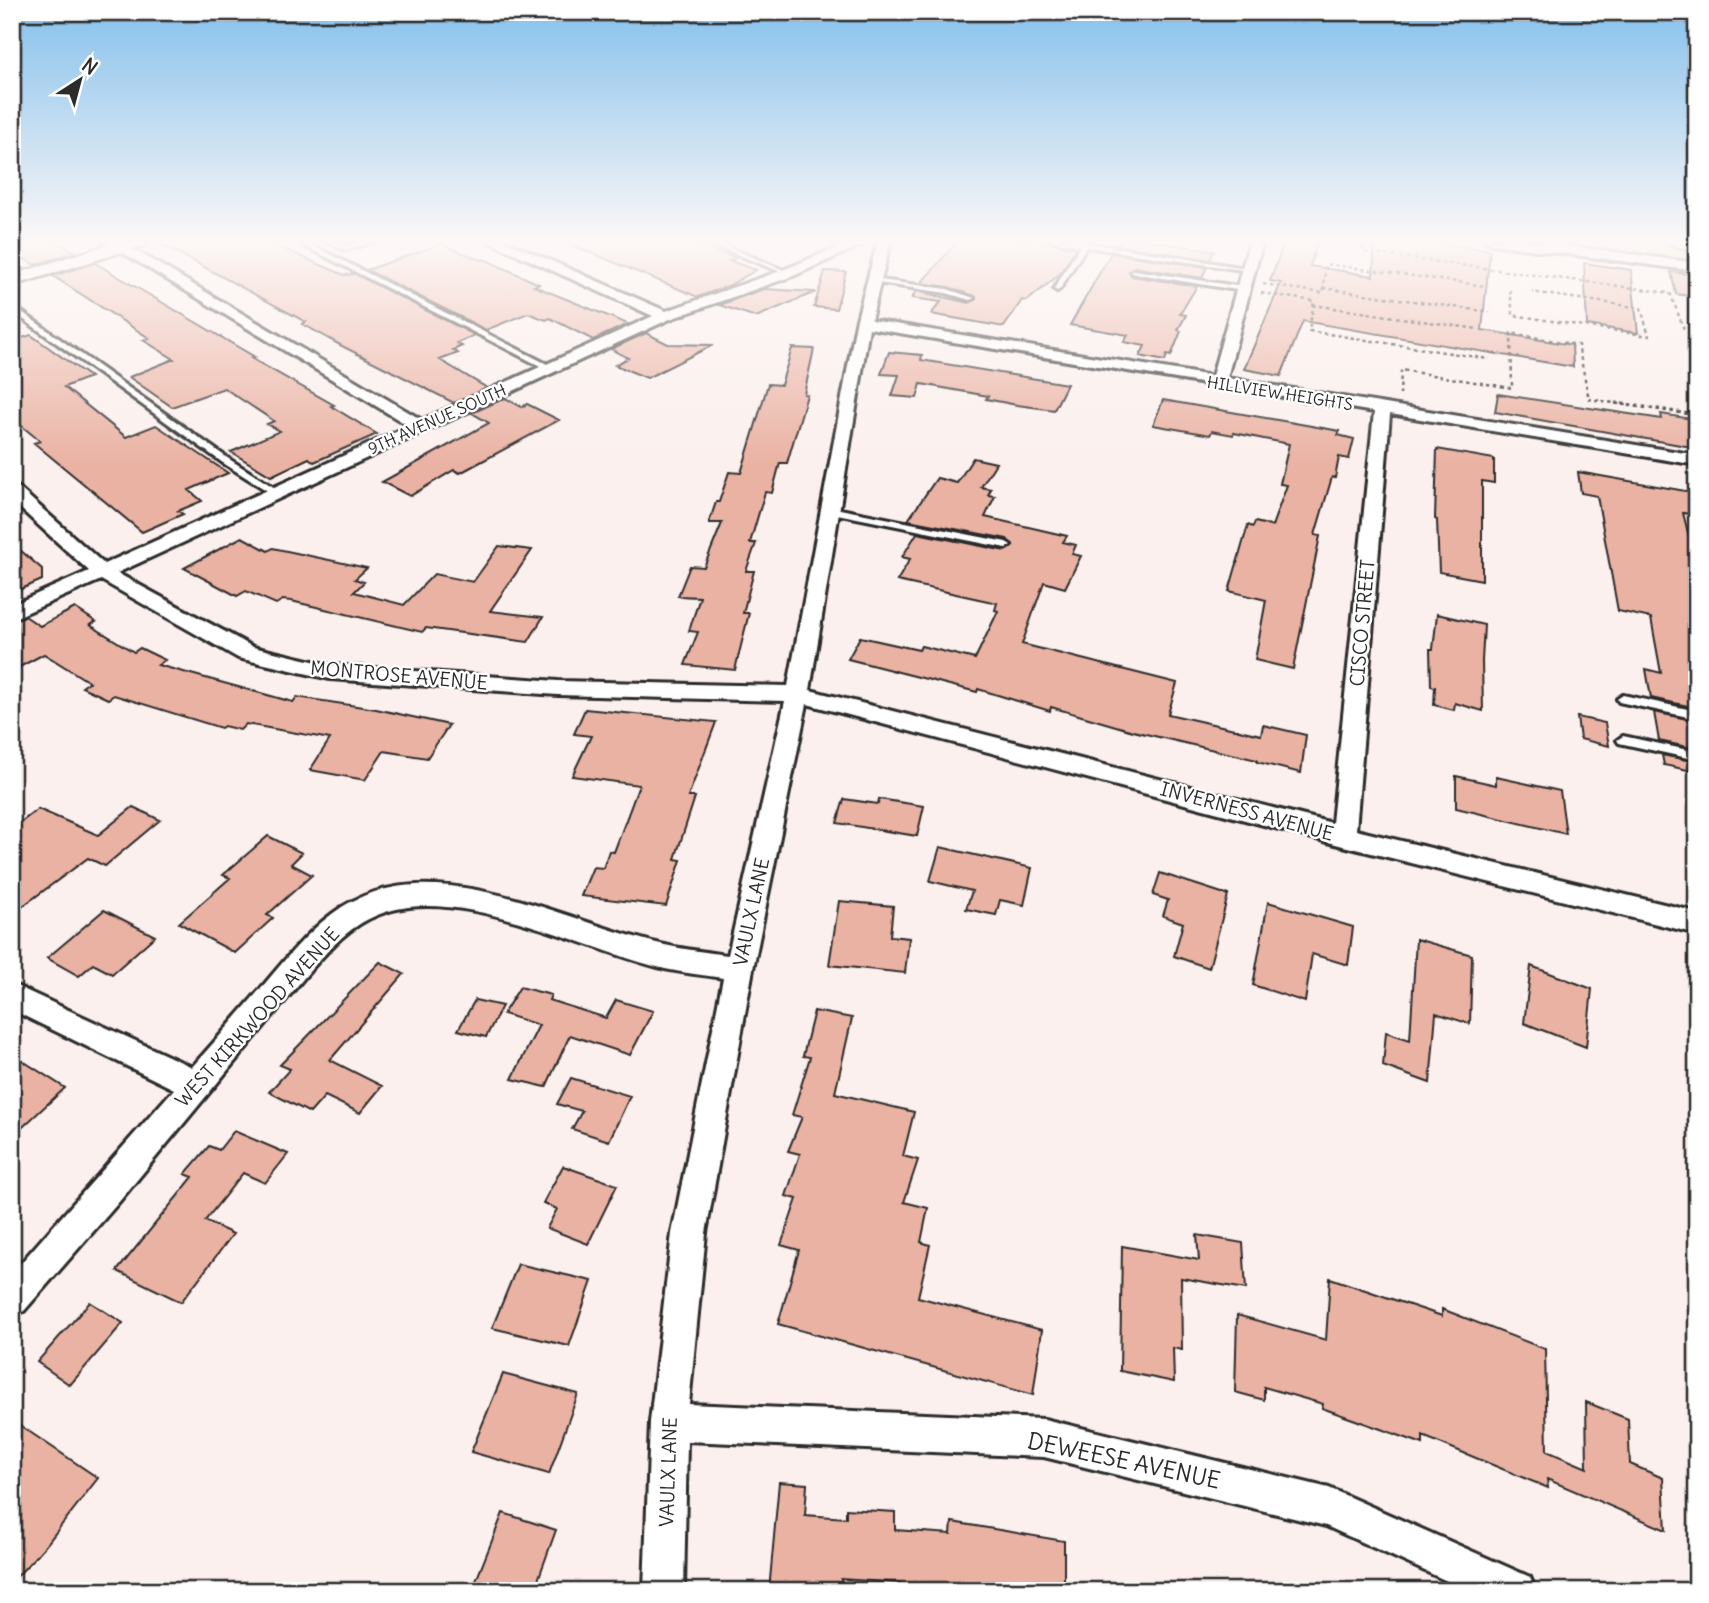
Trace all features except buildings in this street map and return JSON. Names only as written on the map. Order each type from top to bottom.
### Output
[{"type":"street","points":[[233,315],[420,426]]},
{"type":"street","name":"9TH AVENUE SOUTH","points":[[12,613],[669,315]]},
{"type":"street","name":"VAULX LANE","points":[[664,1591],[669,1422],[689,1233],[739,969],[798,694],[865,315]]},
{"type":"street","points":[[1218,383],[1242,315]]},
{"type":"street","name":"HILLVIEW HEIGHTS","points":[[863,323],[1218,383],[1391,406],[1697,460]]},
{"type":"street","name":"CISCO STREET","points":[[1343,836],[1391,406]]},
{"type":"street","name":"MONTROSE AVENUE","points":[[12,491],[103,573],[246,653],[330,672],[558,688],[798,694]]},
{"type":"street","name":"INVERNESS AVENUE","points":[[798,694],[1343,836],[1697,923]]},
{"type":"street","name":"WEST KIRKWOOD AVENUE","points":[[12,1299],[51,1257],[196,1084],[338,925],[355,913],[413,895],[440,894],[470,898],[666,957],[739,969]]},
{"type":"street","points":[[12,996],[196,1084]]},
{"type":"street","name":"DEWEESE AVENUE","points":[[669,1422],[1044,1438],[1329,1507],[1516,1591]]},
{"type":"lane","points":[[23,315],[226,461],[277,493]]},
{"type":"lane","points":[[445,315],[551,368]]},
{"type":"lane","points":[[830,510],[1006,545]]},
{"type":"lane","points":[[1623,699],[1697,715]]},
{"type":"lane","points":[[1623,740],[1697,756]]},
{"type":"path","points":[[1311,315],[1309,331],[1489,359]]},
{"type":"path","points":[[1380,315],[1478,329]]},
{"type":"path","points":[[1513,315],[1649,336],[1643,315]]},
{"type":"path","points":[[1678,315],[1684,329]]},
{"type":"path","points":[[1391,406],[1401,369],[1512,388],[1511,333],[1577,345],[1590,399],[1697,415]]},
{"type":"path","points":[[1688,338],[1697,366]]}]
